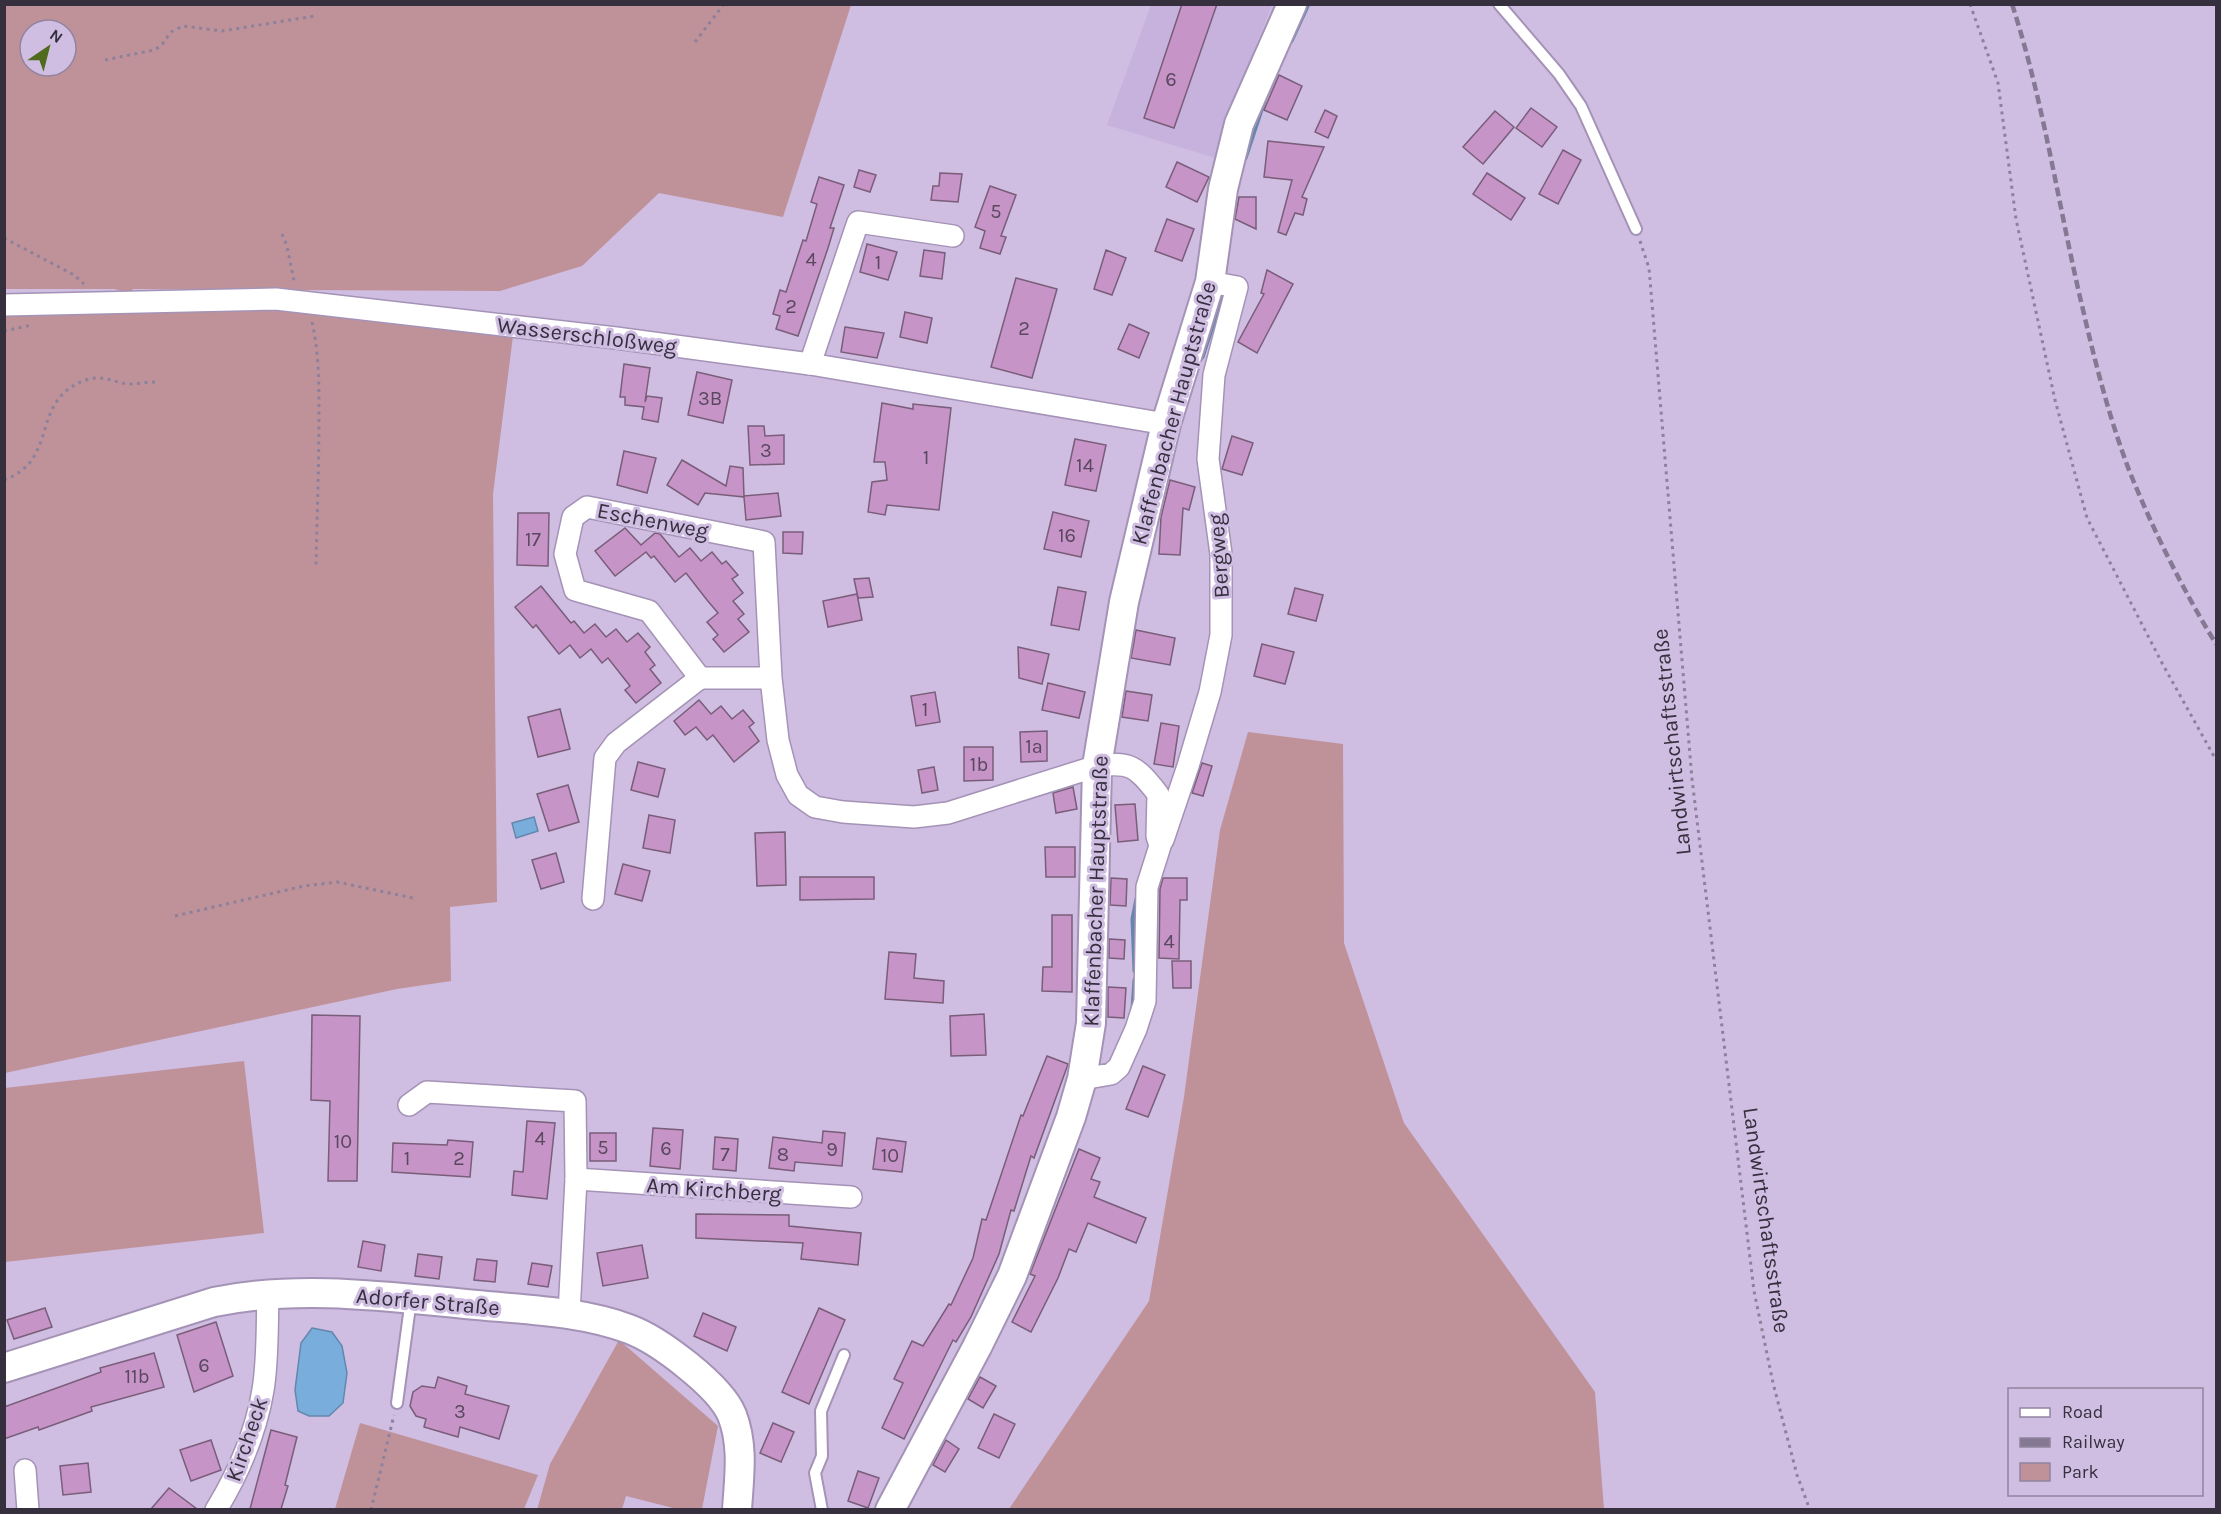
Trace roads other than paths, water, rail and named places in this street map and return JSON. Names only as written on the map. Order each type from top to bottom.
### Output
[{"type":"street","name":"Klaffenbacher Hauptstraße","points":[[890,1509],[977,1347],[1012,1276],[1071,1117],[1082,1079],[1091,1023],[1107,765],[1124,602],[1166,424],[1210,282],[1223,189],[1239,124],[1292,4]]},
{"type":"street","points":[[810,364],[858,222],[953,236]]},
{"type":"street","name":"Bergweg","points":[[1082,1079],[1111,1074],[1119,1067],[1136,1029],[1145,1001],[1147,887],[1188,766],[1210,692],[1221,635],[1221,554],[1208,459],[1214,375],[1237,287],[1210,282]]},
{"type":"street","name":"Wasserschloßweg","points":[[4,305],[276,299],[616,338],[810,364],[1166,424]]},
{"type":"street","name":"Eschenweg","points":[[700,678],[649,611],[575,590],[565,554],[573,517],[587,507],[764,542],[771,678],[778,740],[786,775],[798,795],[815,807],[843,812],[914,816],[948,813],[1107,765]]},
{"type":"street","points":[[593,899],[605,758],[616,743],[700,678],[771,678]]},
{"type":"street","name":"Bergweg","points":[[1107,765],[1140,771],[1158,794],[1156,836],[1160,846]]},
{"type":"street","points":[[409,1106],[427,1092],[575,1101],[576,1179],[569,1314]]},
{"type":"street","name":"Am Kirchberg","points":[[576,1179],[851,1197]]},
{"type":"street","name":"Kircheck","points":[[216,1509],[229,1489],[249,1442],[264,1390],[268,1294]]},
{"type":"street","name":"Adorfer Straße","points":[[4,1368],[214,1302],[242,1296],[340,1294],[569,1314],[630,1329],[683,1362],[711,1387],[731,1414],[741,1448],[737,1509]]},
{"type":"street","points":[[25,1470],[28,1509]]},
{"type":"lane","points":[[1499,4],[1559,74],[1581,106],[1636,229]]},
{"type":"lane","points":[[397,1403],[411,1299]]},
{"type":"lane","points":[[822,1509],[815,1473],[822,1456],[821,1411],[844,1355]]},
{"type":"water","points":[[534,817],[538,831],[516,838],[512,823]]},
{"type":"water","points":[[312,1328],[332,1332],[342,1346],[347,1373],[343,1403],[329,1416],[309,1416],[298,1411],[295,1390],[301,1343]]},
{"type":"waterway","points":[[1291,41],[1308,4]]},
{"type":"waterway","points":[[1245,158],[1264,101]]},
{"type":"waterway","points":[[1202,357],[1222,296]]},
{"type":"waterway","points":[[1135,971],[1133,919],[1137,899]]},
{"type":"waterway","points":[[1133,1009],[1135,980]]},
{"type":"railway","points":[[2012,4],[2034,81],[2075,275],[2116,432],[2129,470],[2158,537],[2216,644]]}]
